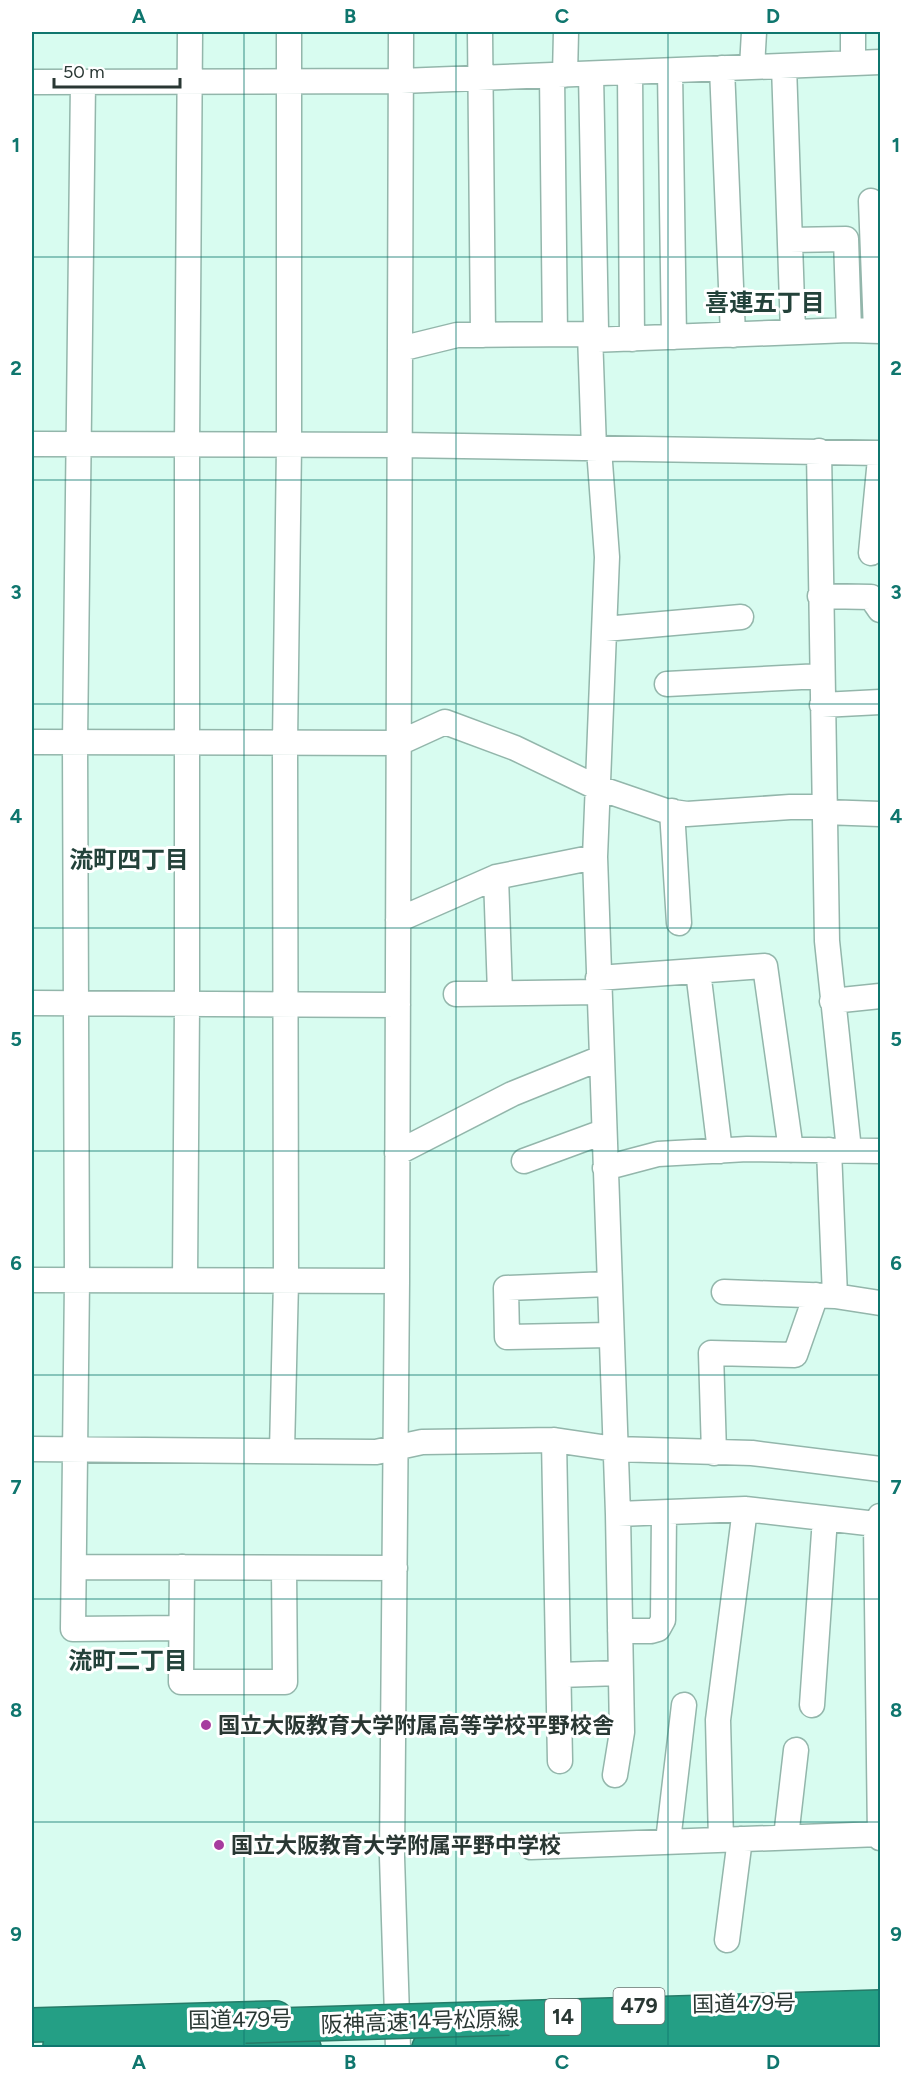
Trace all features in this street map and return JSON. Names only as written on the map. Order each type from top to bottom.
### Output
[{"type":"highway","name":"国道479号","points":[[42,2038],[184,2020],[398,2032],[729,2003],[880,2001]]},
{"type":"highway","name":"阪神高速14号松原線","points":[[42,2038],[880,2007]]},
{"type":"highway","name":"国道479号","points":[[429,2048],[880,2034]]},
{"type":"highway","name":"阪神高速14号松原線","points":[[272,2048],[880,2034]]},
{"type":"highway","name":"国道479号","points":[[42,2038],[304,2048]]},
{"type":"street","points":[[184,1280],[190,32]]},
{"type":"street","points":[[282,1451],[286,1281],[285,743],[289,445],[289,32]]},
{"type":"street","points":[[398,2032],[392,1857],[397,1281],[401,32]]},
{"type":"street","points":[[480,32],[483,335]]},
{"type":"street","points":[[555,334],[558,75],[566,32]]},
{"type":"street","points":[[752,67],[754,32]]},
{"type":"street","points":[[853,32],[853,63]]},
{"type":"street","points":[[32,82],[401,81],[880,62]]},
{"type":"street","points":[[784,66],[793,332]]},
{"type":"street","points":[[722,68],[732,335]]},
{"type":"street","points":[[670,71],[674,337]]},
{"type":"street","points":[[630,72],[632,339]]},
{"type":"street","points":[[591,74],[596,329],[590,337],[596,449],[607,557],[594,856],[618,1514],[622,1732],[615,1775]]},
{"type":"street","points":[[83,82],[75,742],[77,1280],[73,1629],[181,1628]]},
{"type":"street","points":[[400,349],[457,335],[555,334],[632,339],[849,330],[878,331],[877,252],[871,201]]},
{"type":"street","points":[[790,240],[846,239],[849,330]]},
{"type":"street","points":[[32,444],[400,445],[880,453]]},
{"type":"street","points":[[714,1453],[711,1353],[795,1355],[826,1295],[839,1150],[827,941],[819,451]]},
{"type":"street","points":[[871,553],[877,526],[880,459]]},
{"type":"street","points":[[820,596],[871,597],[880,610]]},
{"type":"street","points":[[605,629],[741,617]]},
{"type":"street","points":[[667,684],[822,676]]},
{"type":"street","points":[[822,705],[880,702]]},
{"type":"street","points":[[32,742],[399,743],[445,722],[515,748],[596,787],[672,811],[687,814],[790,807],[880,813]]},
{"type":"street","points":[[672,811],[679,923]]},
{"type":"street","points":[[398,920],[496,877],[594,856]]},
{"type":"street","points":[[496,877],[501,993]]},
{"type":"street","points":[[456,994],[501,993],[598,985],[698,971],[765,966],[791,1150]]},
{"type":"street","points":[[698,971],[720,1150]]},
{"type":"street","points":[[832,1001],[880,996]]},
{"type":"street","points":[[32,1003],[398,1005]]},
{"type":"street","points":[[397,1152],[512,1094],[601,1058]]},
{"type":"street","points":[[524,1161],[603,1132]]},
{"type":"street","points":[[605,1168],[658,1154],[720,1150],[880,1151]]},
{"type":"street","points":[[32,1280],[397,1281]]},
{"type":"street","points":[[609,1284],[506,1288],[507,1337],[610,1335]]},
{"type":"street","points":[[724,1292],[826,1295],[880,1303]]},
{"type":"street","points":[[32,1449],[376,1452],[422,1442],[554,1440],[615,1449],[752,1453],[880,1469]]},
{"type":"street","points":[[554,1440],[560,1761]]},
{"type":"street","points":[[531,1847],[786,1837],[880,1836],[878,1520],[825,1518],[745,1509],[618,1514]]},
{"type":"street","points":[[727,1940],[731,1839],[718,1720],[745,1509]]},
{"type":"street","points":[[620,1631],[651,1631],[658,1629],[663,1620],[664,1513]]},
{"type":"street","points":[[812,1705],[825,1518]]},
{"type":"street","points":[[74,1567],[395,1568]]},
{"type":"street","points":[[182,1567],[181,1682],[285,1682],[284,1568]]},
{"type":"street","points":[[559,1675],[620,1673]]},
{"type":"street","points":[[668,1841],[684,1705]]},
{"type":"street","points":[[786,1837],[796,1750]]},
{"type":"place","name":"国立大阪教育大学附属高等学校平野校舎","points":[[206,1725]]},
{"type":"place","name":"国立大阪教育大学附属平野中学校","points":[[219,1845]]},
{"type":"district","name":"喜連五丁目","points":[[765,303]]},
{"type":"district","name":"流町四丁目","points":[[129,860]]},
{"type":"district","name":"流町二丁目","points":[[128,1661]]}]
